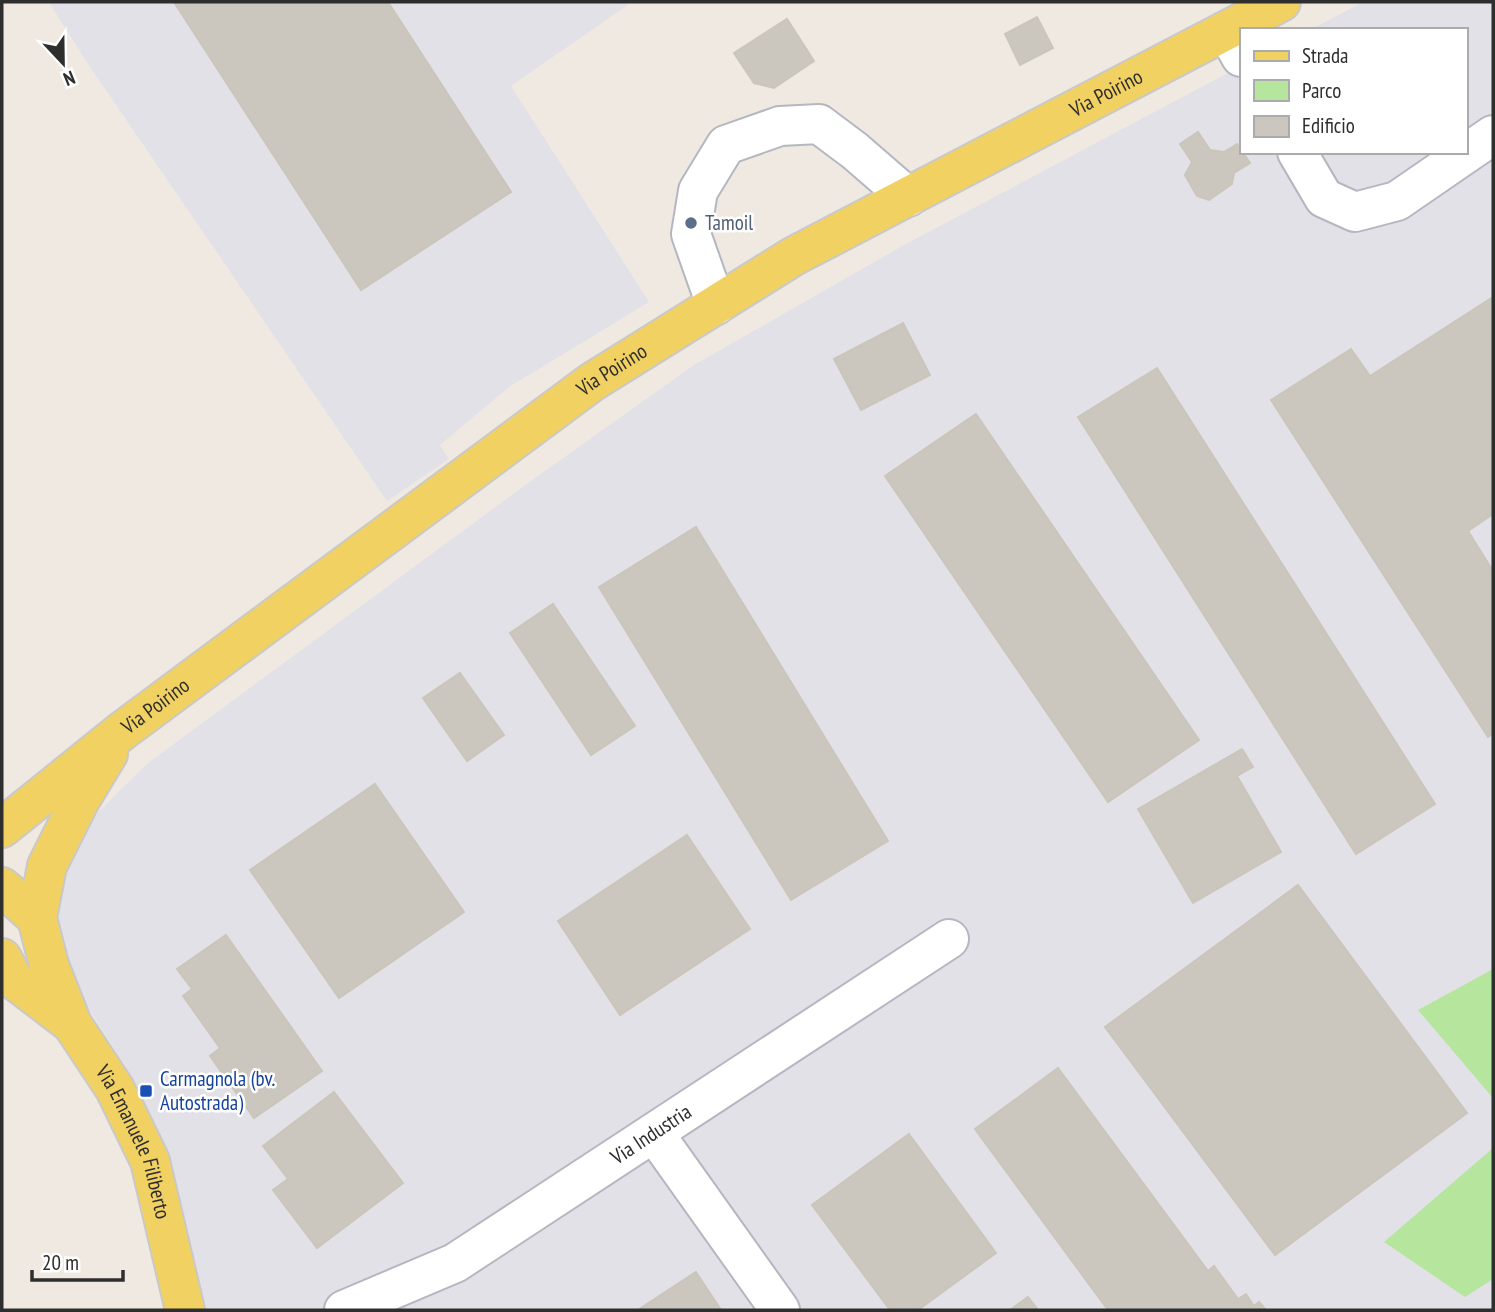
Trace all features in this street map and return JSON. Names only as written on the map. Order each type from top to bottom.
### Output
[{"type":"main road","name":"Via Poirino","points":[[1251,28],[1281,2]]},
{"type":"main road","name":"Via Poirino","points":[[2,828],[122,731],[592,382],[794,257],[908,197],[1233,44]]},
{"type":"main road","points":[[72,1024],[49,965],[37,918],[47,866],[79,802],[122,731]]},
{"type":"main road","points":[[2,887],[37,918]]},
{"type":"main road","points":[[5,972],[72,1024]]},
{"type":"main road","name":"Via Emanuele Filiberto","points":[[72,1024],[115,1089],[150,1161],[185,1310]]},
{"type":"lane","points":[[716,305],[691,234],[698,191],[726,145],[780,126],[819,124],[856,151],[908,197]]},
{"type":"lane","points":[[1467,153],[1493,135]]},
{"type":"lane","points":[[1298,154],[1324,198],[1355,212],[1397,201],[1465,154]]},
{"type":"lane","name":"Via Industria","points":[[344,1310],[455,1263],[950,939]]},
{"type":"lane","points":[[654,1133],[780,1310]]},
{"type":"shaded area","points":[[49,2],[632,2],[511,86],[649,302],[509,387],[440,445],[449,459],[387,501],[88,64]]},
{"type":"shaded area","points":[[1363,2],[1493,2],[1493,1310],[196,1310],[170,1196],[124,1064],[81,997],[58,934],[56,890],[87,823],[148,763],[528,483],[694,365],[904,245],[1240,67],[1240,154],[1467,154],[1467,28],[1314,28]]},
{"type":"green space","points":[[1493,969],[1493,1098],[1418,1010]]},
{"type":"green space","points":[[1493,1148],[1493,1279],[1465,1297],[1384,1242]]},
{"type":"building","points":[[174,2],[388,2],[511,192],[361,290]]},
{"type":"building","points":[[1037,17],[1053,48],[1020,65],[1005,34]]},
{"type":"building","points":[[787,19],[814,61],[774,88],[754,83],[734,53]]},
{"type":"building","points":[[1198,132],[1210,150],[1224,152],[1237,144],[1240,154],[1244,154],[1250,163],[1234,173],[1232,184],[1209,200],[1197,196],[1185,175],[1192,162],[1180,144]]},
{"type":"building","points":[[1493,297],[1493,514],[1468,531],[1493,571],[1493,734],[1488,737],[1271,400],[1351,349],[1370,376]]},
{"type":"building","points":[[903,323],[930,375],[861,410],[834,359]]},
{"type":"building","points":[[1157,368],[1435,804],[1356,854],[1078,417]]},
{"type":"building","points":[[976,414],[1199,740],[1108,802],[885,476]]},
{"type":"building","points":[[696,527],[888,841],[791,900],[599,587]]},
{"type":"building","points":[[553,604],[635,726],[591,755],[510,633]]},
{"type":"building","points":[[460,673],[504,735],[467,761],[423,698]]},
{"type":"building","points":[[1242,749],[1253,767],[1237,776],[1281,852],[1193,903],[1138,809]]},
{"type":"building","points":[[375,784],[464,912],[339,998],[250,870]]},
{"type":"building","points":[[687,835],[750,929],[620,1015],[558,921]]},
{"type":"building","points":[[1298,885],[1467,1113],[1275,1255],[1105,1027]]},
{"type":"building","points":[[226,935],[322,1071],[254,1118],[210,1056],[220,1048],[183,996],[192,989],[177,969]]},
{"type":"building","points":[[1058,1068],[1208,1271],[1214,1266],[1238,1299],[1246,1294],[1254,1306],[1259,1302],[1266,1310],[1108,1310],[975,1129]]},
{"type":"building","points":[[334,1092],[403,1183],[317,1248],[273,1190],[288,1179],[263,1146]]},
{"type":"building","points":[[909,1134],[996,1253],[918,1310],[890,1310],[812,1205]]},
{"type":"building","points":[[696,1272],[721,1310],[638,1310]]},
{"type":"building","points":[[1028,1297],[1038,1310],[1010,1310]]},
{"type":"place","name":"Tamoil","points":[[691,223]]},
{"type":"place","name":"Carmagnola (bv. Autostrada)","points":[[146,1091]]}]
